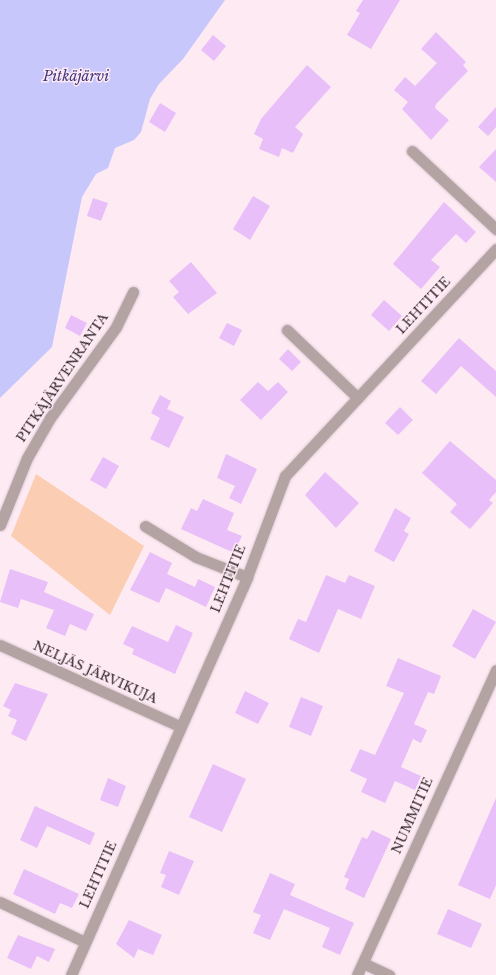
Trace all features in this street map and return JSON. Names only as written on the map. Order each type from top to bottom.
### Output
[{"type":"street","points":[[412,151],[496,229]]},
{"type":"street","name":"LEHTITIE","points":[[71,975],[179,726],[247,577],[285,476],[496,249]]},
{"type":"street","name":"PITKÄJÄRVENRANTA","points":[[0,525],[31,451],[50,418],[116,327],[133,292]]},
{"type":"street","points":[[287,330],[358,398]]},
{"type":"street","points":[[145,526],[196,557],[247,577]]},
{"type":"street","name":"NELJÄS JÄRVIKUJA","points":[[0,645],[179,726]]},
{"type":"street","name":"NUMMITIE","points":[[358,975],[496,670]]},
{"type":"street","points":[[0,902],[85,942]]},
{"type":"street","points":[[363,963],[390,975]]},
{"type":"shaded area","points":[[36,474],[144,546],[110,615],[11,536]]},
{"type":"water","name":"Pitkäjärvi","points":[[0,0],[225,0],[183,59],[159,84],[150,99],[141,132],[134,140],[115,148],[108,168],[96,174],[82,197],[52,347],[0,398]]},
{"type":"building","points":[[363,0],[400,0],[371,49],[347,35],[360,13],[356,11]]},
{"type":"building","points":[[436,32],[466,62],[463,65],[468,71],[436,104],[435,108],[449,120],[431,140],[402,109],[408,102],[394,90],[405,77],[415,86],[437,63],[421,49]]},
{"type":"building","points":[[213,35],[226,46],[214,61],[201,50]]},
{"type":"building","points":[[307,65],[331,87],[295,127],[303,134],[293,153],[282,148],[279,157],[259,149],[263,139],[254,134],[261,119]]},
{"type":"building","points":[[160,103],[176,113],[165,132],[149,122]]},
{"type":"building","points":[[496,107],[496,127],[488,136],[478,127]]},
{"type":"building","points":[[496,149],[496,182],[479,167]]},
{"type":"building","points":[[253,196],[270,206],[250,240],[233,229]]},
{"type":"building","points":[[93,198],[108,203],[101,221],[87,216]]},
{"type":"building","points":[[444,202],[476,232],[466,243],[456,234],[431,260],[440,267],[421,289],[393,264]]},
{"type":"building","points":[[191,262],[217,293],[188,314],[173,297],[179,292],[169,281]]},
{"type":"building","points":[[384,300],[402,316],[389,331],[371,315]]},
{"type":"building","points":[[71,315],[87,323],[80,336],[65,328]]},
{"type":"building","points":[[227,323],[242,330],[234,346],[219,338]]},
{"type":"building","points":[[459,338],[496,371],[496,397],[461,366],[436,394],[421,381]]},
{"type":"building","points":[[288,349],[301,362],[292,371],[279,359]]},
{"type":"building","points":[[258,382],[268,391],[278,382],[288,392],[261,420],[240,400]]},
{"type":"building","points":[[160,395],[171,401],[167,409],[184,417],[169,448],[150,439],[160,418],[151,413]]},
{"type":"building","points":[[400,407],[413,420],[398,435],[385,423]]},
{"type":"building","points":[[450,441],[496,480],[496,492],[489,500],[493,503],[470,529],[450,512],[457,504],[422,473]]},
{"type":"building","points":[[226,454],[257,469],[241,504],[229,498],[235,486],[217,478]]},
{"type":"building","points":[[103,457],[119,466],[106,489],[90,480]]},
{"type":"building","points":[[325,472],[359,503],[336,528],[305,495]]},
{"type":"building","points":[[203,499],[234,513],[227,530],[242,536],[234,553],[181,529],[191,508],[197,511]]},
{"type":"building","points":[[395,508],[411,518],[404,531],[409,534],[394,562],[374,551]]},
{"type":"building","points":[[150,552],[172,563],[167,574],[195,587],[198,579],[215,587],[206,607],[166,588],[159,603],[130,590]]},
{"type":"building","points":[[10,569],[48,582],[44,592],[94,614],[86,631],[70,624],[65,636],[46,628],[54,610],[21,599],[18,608],[0,602]]},
{"type":"building","points":[[326,575],[345,583],[349,575],[375,586],[361,619],[338,609],[319,653],[289,639],[298,619],[306,622]]},
{"type":"building","points":[[473,609],[496,622],[475,659],[452,646]]},
{"type":"building","points":[[176,625],[193,633],[175,674],[132,654],[134,649],[123,644],[132,626],[168,642]]},
{"type":"building","points":[[398,658],[441,676],[434,694],[428,692],[414,724],[427,730],[421,743],[413,739],[401,767],[421,776],[415,790],[395,781],[385,803],[361,792],[367,779],[350,771],[360,749],[375,755],[404,693],[386,686]]},
{"type":"building","points":[[15,683],[48,694],[26,741],[11,734],[17,720],[8,716],[11,710],[3,706]]},
{"type":"building","points":[[245,691],[269,703],[258,724],[235,713]]},
{"type":"building","points":[[301,697],[323,706],[311,736],[289,727]]},
{"type":"building","points":[[213,764],[246,779],[222,832],[189,817]]},
{"type":"building","points":[[108,778],[126,786],[118,807],[100,800]]},
{"type":"building","points":[[496,798],[496,885],[490,899],[458,885]]},
{"type":"building","points":[[35,806],[95,833],[90,845],[47,826],[37,848],[20,840]]},
{"type":"building","points":[[372,830],[391,839],[364,898],[345,889],[349,879],[344,877],[362,837],[367,839]]},
{"type":"building","points":[[169,851],[194,861],[179,895],[161,887],[166,875],[160,873]]},
{"type":"building","points":[[24,869],[79,894],[72,908],[60,903],[55,914],[13,894]]},
{"type":"building","points":[[270,873],[295,884],[290,895],[354,923],[340,955],[322,947],[330,928],[284,909],[270,940],[253,933],[261,915],[253,912]]},
{"type":"building","points":[[448,909],[482,924],[471,948],[437,934]]},
{"type":"building","points":[[129,920],[162,935],[153,955],[138,949],[134,958],[116,944]]},
{"type":"building","points":[[18,935],[55,949],[49,962],[37,956],[31,969],[7,958]]}]
